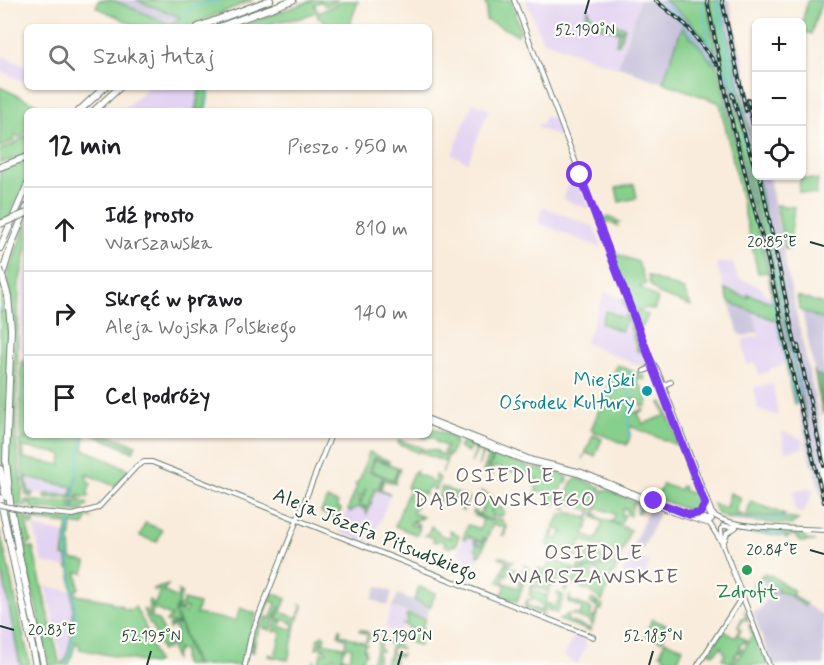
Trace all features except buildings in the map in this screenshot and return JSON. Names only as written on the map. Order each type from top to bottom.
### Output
[{"type":"highway","points":[[206,24],[270,0]]},
{"type":"highway","points":[[227,24],[293,0]]},
{"type":"highway","points":[[84,108],[103,90]]},
{"type":"highway","points":[[98,108],[118,90]]},
{"type":"highway","points":[[103,108],[119,90]]},
{"type":"highway","points":[[0,167],[24,158]]},
{"type":"highway","points":[[0,248],[24,193]]},
{"type":"highway","points":[[0,282],[24,214]]},
{"type":"highway","points":[[0,224],[24,214]]},
{"type":"highway","points":[[0,269],[8,296],[11,329],[6,460],[19,554]]},
{"type":"highway","points":[[0,469],[44,665]]},
{"type":"highway","points":[[0,498],[36,665]]},
{"type":"highway","points":[[0,514],[11,553]]},
{"type":"street","points":[[514,0],[708,503],[715,530],[769,665]]},
{"type":"street","points":[[651,358],[651,364],[712,520]]},
{"type":"street","points":[[644,371],[650,368],[651,364]]},
{"type":"street","points":[[664,389],[666,384],[671,382]]},
{"type":"street","points":[[432,422],[522,460],[578,474],[674,513],[712,520]]},
{"type":"street","points":[[432,422],[527,458],[582,472],[690,515],[722,525],[824,530]]},
{"type":"street","points":[[245,665],[251,635],[330,438]]},
{"type":"street","name":"Aleja Józefa Piłsudskiego","points":[[0,505],[29,511],[68,515],[84,514],[98,508],[137,466],[147,462],[593,637]]},
{"type":"street","points":[[690,515],[700,513],[705,504]]},
{"type":"street","points":[[715,530],[722,525]]},
{"type":"street","points":[[722,525],[722,544]]},
{"type":"street","points":[[722,544],[728,533],[739,526]]},
{"type":"street","points":[[698,665],[742,597]]},
{"type":"shaded area","points":[[113,0],[136,0],[181,17],[169,24]]},
{"type":"shaded area","points":[[526,0],[640,0],[617,68],[542,40]]},
{"type":"shaded area","points":[[640,0],[665,0],[691,22],[715,50],[706,0],[709,0],[720,58],[717,59],[720,71],[713,60],[713,65],[682,28],[663,83],[618,66]]},
{"type":"shaded area","points":[[720,0],[729,0],[752,100],[752,161],[741,122],[726,85],[734,125],[770,262],[805,418],[785,309],[757,180],[770,180],[824,441],[824,509],[814,468],[811,465],[767,262],[726,106],[722,66],[734,90],[749,131]]},
{"type":"shaded area","points":[[3,56],[24,66],[24,82],[0,71]]},
{"type":"shaded area","points":[[145,90],[199,90],[196,108],[125,108]]},
{"type":"shaded area","points":[[473,102],[489,109],[468,162],[452,155]]},
{"type":"shaded area","points":[[545,116],[556,119],[562,138],[537,127],[542,124]]},
{"type":"shaded area","points":[[573,172],[575,173],[589,209],[563,199]]},
{"type":"shaded area","points":[[542,206],[594,227],[602,248],[538,223]]},
{"type":"shaded area","points":[[716,263],[733,263],[738,278],[761,287],[765,295],[771,295],[773,304],[725,289]]},
{"type":"shaded area","points":[[24,282],[24,353],[21,351]]},
{"type":"shaded area","points":[[605,292],[622,299],[648,366],[645,368],[585,343]]},
{"type":"shaded area","points":[[729,302],[753,312],[759,332],[744,336],[739,334]]},
{"type":"shaded area","points":[[802,311],[824,320],[824,377],[815,374]]},
{"type":"shaded area","points":[[753,312],[777,321],[786,362],[782,363],[783,366],[770,368],[771,371],[759,375],[756,363],[747,365],[743,345],[744,339],[759,336]]},
{"type":"shaded area","points":[[773,384],[778,416],[758,409],[754,387]]},
{"type":"shaded area","points":[[782,431],[802,439],[804,448],[785,451]]},
{"type":"shaded area","points":[[369,456],[400,469],[395,484],[384,480],[381,489],[391,493],[375,534],[368,532],[366,536],[369,538],[367,543],[341,533],[339,530]]},
{"type":"shaded area","points":[[26,477],[73,487],[72,495],[29,493]]},
{"type":"shaded area","points":[[813,488],[812,496],[802,514],[795,510],[793,491]]},
{"type":"shaded area","points":[[649,508],[659,513],[643,550],[633,546]]},
{"type":"shaded area","points":[[484,520],[493,524],[473,572],[462,568],[466,557],[457,553],[469,525],[480,529]]},
{"type":"shaded area","points":[[34,527],[66,534],[63,556],[67,557],[68,568],[42,562]]},
{"type":"shaded area","points":[[630,554],[650,562],[642,584],[621,576]]},
{"type":"shaded area","points":[[0,574],[4,575],[20,665],[0,665]]},
{"type":"shaded area","points":[[763,576],[824,616],[824,665],[772,665],[753,612],[760,609],[770,595],[756,585]]},
{"type":"shaded area","points":[[46,586],[72,591],[75,621],[65,662],[62,662]]},
{"type":"shaded area","points":[[377,586],[392,592],[388,606],[372,599]]},
{"type":"shaded area","points":[[398,594],[430,607],[425,619],[392,607]]},
{"type":"shaded area","points":[[392,607],[409,614],[397,637],[385,627]]},
{"type":"shaded area","points":[[574,635],[584,639],[586,646],[577,664],[564,657]]},
{"type":"green space","points":[[99,0],[113,0],[169,24],[133,24],[96,7]]},
{"type":"green space","points":[[136,0],[253,0],[193,24],[172,24],[180,17]]},
{"type":"green space","points":[[313,0],[338,0],[325,6],[321,1],[314,5],[318,11],[301,18],[272,24],[246,24]]},
{"type":"green space","points":[[483,0],[511,0],[520,29],[518,35],[486,20],[487,7]]},
{"type":"green space","points":[[665,0],[706,0],[716,52],[691,22]]},
{"type":"green space","points":[[709,0],[720,0],[752,143],[740,105],[722,66]]},
{"type":"green space","points":[[808,0],[822,0],[811,34],[806,32],[806,18],[803,18]]},
{"type":"green space","points":[[342,1],[358,1],[350,24],[325,24],[324,19],[318,18],[317,14]]},
{"type":"green space","points":[[588,9],[592,17],[625,27],[624,31],[618,29],[623,32],[619,44],[616,44],[619,32],[584,23]]},
{"type":"green space","points":[[682,27],[712,63],[712,58],[720,71],[729,118],[772,284],[798,403],[794,404],[777,321],[729,302],[725,289],[748,298],[748,294],[773,303],[768,272],[758,273],[720,103],[663,82]]},
{"type":"green space","points":[[725,81],[741,122],[752,161],[752,180],[758,182],[809,432],[770,262],[738,142]]},
{"type":"green space","points":[[0,87],[42,108],[24,108],[24,134],[20,137],[15,136],[15,140],[0,147]]},
{"type":"green space","points":[[199,90],[209,90],[206,108],[196,108]]},
{"type":"green space","points":[[24,137],[24,155],[0,163],[0,150]]},
{"type":"green space","points":[[24,160],[24,186],[8,219],[0,221],[0,169]]},
{"type":"green space","points":[[800,180],[818,180],[816,195],[799,192]]},
{"type":"green space","points":[[634,184],[637,198],[619,202],[616,188]]},
{"type":"green space","points":[[776,205],[794,207],[789,249],[785,249]]},
{"type":"green space","points":[[599,214],[601,220],[608,217],[620,222],[616,223],[618,226],[605,223],[616,254],[638,262],[646,284],[640,287],[658,299],[654,310],[647,308],[637,311],[648,315],[643,326],[639,325],[636,311],[616,264],[618,262],[616,263],[607,241],[609,235],[597,215]]},
{"type":"green space","points":[[24,227],[24,261],[19,283],[16,443],[22,488],[21,506],[14,505],[9,458],[12,384],[15,384],[12,381],[15,319],[7,278]]},
{"type":"green space","points":[[648,276],[684,290],[691,306],[659,294],[650,285]]},
{"type":"green space","points":[[3,291],[6,305],[1,312],[9,311],[4,477],[0,450],[0,308]]},
{"type":"green space","points":[[797,296],[824,304],[824,320],[800,310]]},
{"type":"green space","points":[[622,299],[634,325],[634,322],[648,365],[629,315],[640,351],[638,352]]},
{"type":"green space","points":[[606,311],[627,319],[621,331],[601,323]]},
{"type":"green space","points":[[24,359],[24,438],[20,436],[21,368],[23,367],[21,363]]},
{"type":"green space","points":[[617,365],[636,373],[635,377],[637,373],[645,377],[644,380],[639,378],[636,384],[641,386],[648,402],[646,402],[647,405],[642,407],[640,401],[631,399],[630,414],[645,409],[638,413],[643,424],[666,415],[660,403],[663,402],[688,467],[679,446],[630,426],[627,445],[591,430]]},
{"type":"green space","points":[[814,370],[815,374],[824,377],[823,415]]},
{"type":"green space","points":[[432,428],[452,436],[453,441],[456,441],[450,455],[443,452],[447,447],[436,442],[437,440],[432,438]]},
{"type":"green space","points":[[593,435],[602,439],[595,456],[586,453],[583,459]]},
{"type":"green space","points":[[24,438],[85,438],[83,449],[130,470],[115,486],[86,474],[91,484],[88,491],[89,497],[79,495],[78,498],[74,498],[77,474],[73,498],[48,499],[44,497],[45,494],[71,495],[73,487],[26,477],[29,493],[33,493],[31,497],[26,495],[19,440],[26,439]],"holes":[[[23,447],[62,454],[61,465],[24,458]]]},
{"type":"green space","points":[[101,438],[118,438],[136,445],[133,452]]},
{"type":"green space","points":[[399,440],[448,456],[446,462],[422,453],[420,450],[418,453],[401,446],[398,443]]},
{"type":"green space","points":[[466,442],[529,467],[563,474],[565,481],[568,478],[567,483],[564,483],[555,505],[548,502],[552,497],[538,490],[535,494],[537,496],[534,496],[537,488],[533,484],[536,484],[536,478],[519,471],[516,473],[495,467],[491,470],[492,475],[488,474],[493,459],[489,466],[486,466],[488,468],[486,472],[483,471],[489,455],[483,453],[478,466],[482,453],[477,450],[471,463],[476,450],[470,448],[468,452],[459,448],[461,443]]},
{"type":"green space","points":[[369,452],[389,463],[374,458],[369,471],[394,481],[399,468],[389,464],[400,468],[400,469],[395,484],[384,480],[381,489],[390,494],[379,491],[382,478],[377,490],[373,489],[375,490],[368,508],[360,505],[366,488],[362,497],[359,496],[359,505],[368,509],[372,502],[367,514],[364,509],[357,507],[350,512],[348,509],[357,486],[355,485],[360,479]]},
{"type":"green space","points":[[375,459],[398,468],[393,480],[371,471]]},
{"type":"green space","points":[[417,470],[416,474],[428,478],[430,482],[434,483],[435,475],[440,478],[435,490],[430,487],[425,494],[407,487],[413,473]]},
{"type":"green space","points":[[578,478],[601,488],[589,519],[585,517],[588,517],[591,511],[568,502],[565,507],[567,510],[563,508],[567,498],[571,495],[567,493],[572,481]]},
{"type":"green space","points":[[663,484],[679,490],[681,486],[684,487],[683,490],[689,493],[695,490],[701,508],[693,512],[651,496],[660,491]]},
{"type":"green space","points":[[442,487],[469,498],[463,511],[460,509],[463,503],[445,494],[446,499],[443,503],[437,500]]},
{"type":"green space","points":[[409,489],[421,495],[413,513],[424,517],[414,520],[419,524],[418,526],[413,521],[410,524],[420,528],[417,535],[395,526]]},
{"type":"green space","points":[[603,490],[608,490],[644,506],[638,513],[636,512],[639,505],[633,502],[630,516],[627,514],[627,508],[623,509],[621,515],[625,515],[620,525],[610,521],[613,521],[615,514],[598,508],[595,513],[598,515],[595,516],[630,530],[624,548],[618,560],[577,571],[580,564],[584,568],[588,557],[578,553],[579,558],[547,545],[552,531],[555,532],[553,538],[557,540],[564,532],[553,528],[561,514],[572,513],[590,520],[584,535],[596,540],[603,522],[593,517]],"holes":[[[581,540],[616,554],[614,560],[610,561],[588,550],[587,552],[587,550],[578,548]]]},
{"type":"green space","points":[[481,491],[491,496],[495,504],[491,510],[492,519],[473,513],[474,510],[480,514],[487,497],[487,495],[480,494]]},
{"type":"green space","points":[[730,493],[741,498],[735,512],[744,516],[747,514],[751,501],[785,515],[724,517],[718,514],[713,504],[726,508]]},
{"type":"green space","points":[[327,499],[338,503],[337,507],[341,509],[338,519],[321,512]]},
{"type":"green space","points":[[26,500],[54,503],[81,501],[88,504],[82,510],[73,512],[75,503],[73,502],[70,512],[31,508],[31,503],[25,507]]},
{"type":"green space","points":[[496,506],[502,508],[504,512],[502,516],[494,517],[491,510]]},
{"type":"green space","points":[[15,511],[23,512],[31,542],[27,545],[22,543]]},
{"type":"green space","points":[[33,514],[71,520],[89,516],[93,519],[88,517],[83,526],[72,524],[71,559],[86,562],[84,573],[77,572],[79,589],[76,589],[76,595],[111,601],[112,604],[121,605],[122,608],[130,610],[135,607],[144,623],[157,662],[152,664],[79,649],[80,646],[76,642],[69,665],[62,665],[69,648],[73,615],[70,568],[68,568],[67,557],[63,556],[68,524],[34,520]]},
{"type":"green space","points":[[474,515],[489,521],[501,519],[507,527],[504,536],[502,535],[505,528],[493,524],[480,556],[477,555],[478,551],[475,549],[477,543],[481,545],[486,538],[483,538],[482,542],[477,540],[476,543],[475,539],[468,536],[466,539],[463,538],[468,525],[480,529],[483,520]]},
{"type":"green space","points":[[786,518],[798,520],[792,525],[725,519]]},
{"type":"green space","points":[[27,519],[34,520],[34,525],[30,526]]},
{"type":"green space","points":[[145,523],[162,530],[157,542],[140,536]]},
{"type":"green space","points":[[431,526],[439,532],[438,534],[451,538],[450,531],[459,535],[456,546],[453,545],[451,548],[444,545],[445,542],[433,541],[434,538],[425,535],[428,534]]},
{"type":"green space","points":[[748,530],[802,531],[806,540],[815,541],[802,542],[794,536],[800,537],[793,535],[786,538],[785,536],[748,533]]},
{"type":"green space","points":[[0,531],[30,665],[20,665],[0,559]]},
{"type":"green space","points":[[26,547],[33,548],[60,665],[49,665],[24,552]]},
{"type":"green space","points":[[500,556],[508,559],[505,570],[510,560],[513,561],[508,566],[521,572],[525,569],[524,565],[530,568],[525,581],[519,579],[520,575],[509,571],[507,575],[504,571],[503,574],[507,576],[504,577],[503,582],[518,588],[520,583],[518,581],[524,583],[517,601],[501,597],[506,585],[498,582],[506,560]]},
{"type":"green space","points":[[551,559],[575,569],[569,574],[555,574],[554,577],[547,571],[544,577],[550,580],[551,577],[553,578],[552,582],[556,575],[563,577],[572,574],[570,581],[566,582],[569,583],[566,591],[564,590],[566,585],[556,580],[553,587],[546,591],[541,589],[542,587],[540,589],[536,587],[538,568],[546,570]]},
{"type":"green space","points":[[611,564],[617,566],[614,573],[611,573],[613,575],[602,601],[587,589],[573,584],[576,584],[573,582],[578,572],[596,567],[597,570],[594,570],[591,576],[597,579],[600,573],[597,571],[599,567]]},
{"type":"green space","points":[[764,573],[771,575],[794,591],[792,595],[806,604],[804,606],[786,593],[777,592],[778,588],[772,586],[770,581],[763,577],[757,583],[773,593],[773,596],[753,585]]},
{"type":"green space","points":[[532,584],[535,585],[532,590],[547,596],[548,594],[545,604],[551,604],[550,606],[554,608],[560,596],[556,592],[564,596],[557,613],[546,609],[543,611],[544,615],[525,607],[528,599],[526,605],[541,611],[543,607],[536,600],[531,600],[532,596],[529,595]]},
{"type":"green space","points":[[168,585],[163,591],[177,598],[179,593],[177,590],[182,593],[174,613],[179,624],[166,622],[171,616],[153,608],[152,616],[149,613],[149,607],[153,606],[148,604],[149,600],[155,604],[160,591],[153,589]]},
{"type":"green space","points":[[419,587],[436,593],[430,607],[414,600]]},
{"type":"green space","points":[[271,593],[286,599],[281,612],[297,618],[302,606],[299,604],[303,605],[297,622],[277,619],[280,606],[270,630],[263,628],[267,617],[271,618],[276,603],[270,601],[253,651],[250,653],[251,644],[254,644],[251,642],[252,638]]},
{"type":"green space","points":[[570,595],[570,600],[590,608],[592,610],[590,616],[594,618],[598,607],[595,606],[597,603],[595,602],[594,606],[590,603],[592,599],[603,605],[590,631],[559,620],[568,614],[572,615],[569,615],[567,620],[590,629],[592,625],[590,621],[573,615],[574,613],[580,615],[582,608],[568,602]]},
{"type":"green space","points":[[183,600],[199,604],[196,614],[236,621],[240,608],[256,614],[243,665],[196,665],[176,612],[177,610],[185,613],[187,608],[184,607],[182,611],[177,609],[183,604]]},
{"type":"green space","points":[[143,610],[146,610],[148,616],[159,621],[168,645],[167,650],[162,649],[162,652],[152,624]]},
{"type":"green space","points":[[744,610],[749,620],[747,621],[745,617],[738,627],[742,618],[746,616]]},
{"type":"green space","points":[[407,614],[426,618],[419,646],[399,638],[401,635],[407,637],[410,633],[410,628],[403,624],[406,624]]},
{"type":"green space","points":[[652,619],[668,626],[662,641],[645,635]]},
{"type":"green space","points":[[277,620],[283,621],[280,627],[292,629],[291,623],[296,624],[288,660],[268,656],[269,654],[275,657],[281,633],[273,631]]},
{"type":"green space","points":[[751,624],[768,665],[734,665],[747,644],[745,642],[739,645],[742,649],[738,650],[736,657],[734,656],[732,664],[722,659],[725,654],[721,647],[714,654],[709,653],[723,630],[735,638],[740,629],[738,627],[741,629],[738,635],[748,642],[752,635],[749,625]]},
{"type":"green space","points":[[170,625],[180,625],[194,665],[185,665],[184,650],[177,652],[178,648],[175,659],[169,643],[175,646],[176,628],[169,629]]},
{"type":"green space","points":[[340,629],[340,634],[365,643],[368,635],[359,631],[360,629],[369,633],[365,644],[368,645],[365,645],[364,649],[367,650],[364,650],[366,653],[362,661],[368,662],[366,665],[348,663],[344,665],[343,657],[350,659],[352,648],[345,649],[346,639],[338,635]]},
{"type":"green space","points":[[373,634],[394,642],[403,649],[394,647],[392,649],[392,654],[402,654],[400,658],[400,656],[395,657],[391,654],[390,658],[395,659],[394,665],[380,665],[385,664],[389,658],[391,645],[385,641],[381,642],[382,651],[377,652],[379,656],[376,658],[379,659],[375,663],[377,665],[368,664],[372,662],[379,641],[371,639]]},
{"type":"green space","points":[[322,635],[325,637],[323,643],[344,647],[341,661],[339,662],[334,657],[324,665],[313,665],[314,661],[315,664],[319,664],[321,653],[327,652],[324,648],[322,650],[322,647],[316,648],[317,643],[321,643],[317,640]]},
{"type":"green space","points":[[665,641],[683,648],[677,662],[664,658],[662,653],[660,654]]},
{"type":"waterway","points":[[187,20],[186,14],[192,7],[221,0]]},
{"type":"waterway","points":[[653,0],[687,28],[714,63]]},
{"type":"waterway","points":[[661,0],[694,28],[709,45],[710,43]]},
{"type":"waterway","points":[[701,0],[709,43]]},
{"type":"waterway","points":[[716,0],[731,81]]},
{"type":"waterway","points":[[720,0],[739,91]]},
{"type":"waterway","points":[[709,45],[731,81],[746,120]]},
{"type":"waterway","points":[[206,108],[210,90]]},
{"type":"waterway","points":[[741,134],[769,236],[801,397]]},
{"type":"waterway","points":[[772,297],[789,376]]},
{"type":"waterway","points":[[629,438],[630,370]]},
{"type":"waterway","points":[[791,376],[789,376],[796,404]]},
{"type":"waterway","points":[[74,497],[83,438]]},
{"type":"waterway","points":[[72,510],[73,503]]},
{"type":"waterway","points":[[731,519],[788,519]]},
{"type":"waterway","points":[[68,665],[77,623],[68,547],[71,520]]},
{"type":"waterway","points":[[754,532],[784,535]]},
{"type":"railway","points":[[655,0],[686,25],[717,65]]},
{"type":"railway","points":[[707,0],[733,127],[768,260],[796,390],[824,502]]},
{"type":"railway","points":[[722,0],[746,111]]},
{"type":"railway","points":[[732,94],[752,159]]},
{"type":"railway","points":[[748,100],[753,126]]},
{"type":"railway","points":[[761,180],[797,353]]},
{"type":"railway","points":[[798,346],[824,466]]},
{"type":"place","name":"Miejski Ośrodek Kultury","points":[[647,391]]},
{"type":"place","name":"Zdrofit","points":[[747,570]]},
{"type":"district","name":"OSIEDLE DĄBROWSKIEGO","points":[[505,488]]},
{"type":"district","name":"OSIEDLE WARSZAWSKIE","points":[[594,565]]},
{"type":"route","points":[[580,175],[705,504],[700,513],[690,515],[654,501]]}]
